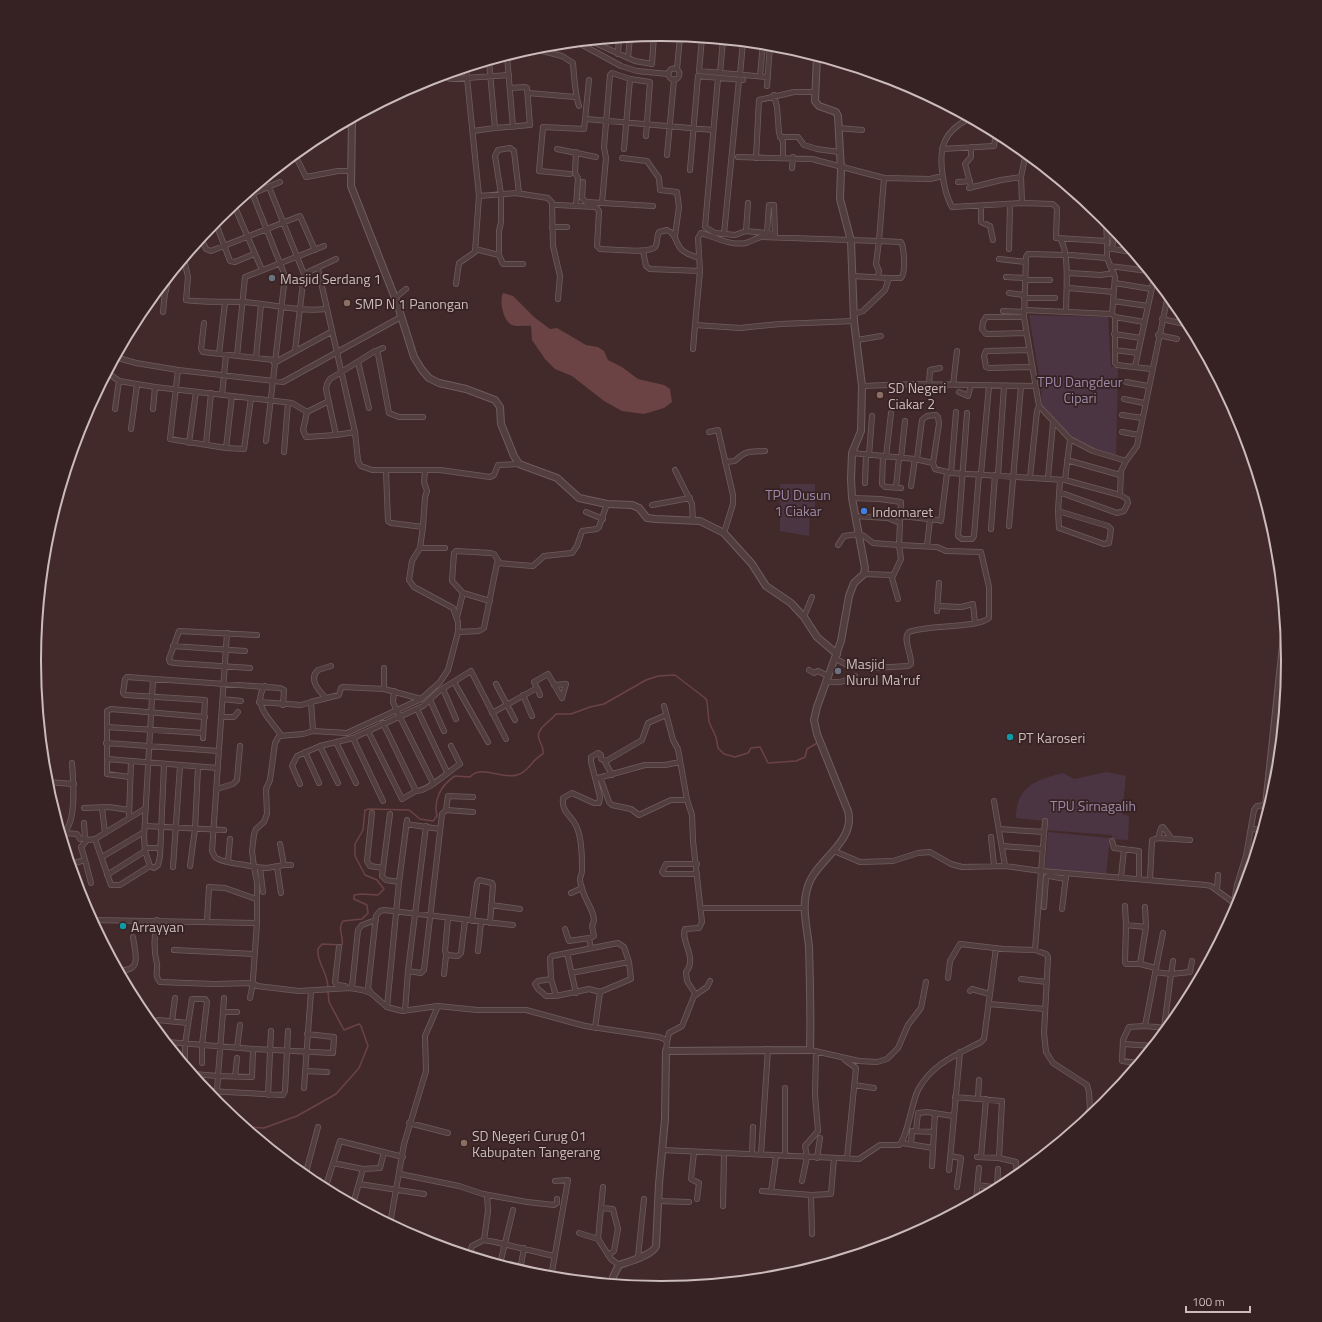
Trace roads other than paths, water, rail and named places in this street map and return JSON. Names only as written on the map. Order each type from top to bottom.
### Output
[{"type":"street","points":[[599,44],[635,62],[652,64],[654,41]]},
{"type":"street","points":[[674,80],[680,76],[677,69],[680,41]]},
{"type":"street","points":[[618,54],[619,42]]},
{"type":"street","points":[[628,58],[630,42]]},
{"type":"street","points":[[702,42],[699,71],[740,78],[760,76],[768,77]]},
{"type":"street","points":[[722,44],[705,227],[715,233],[724,234],[735,235],[746,231],[775,234],[774,205],[769,205],[767,233]]},
{"type":"street","points":[[590,49],[592,45]]},
{"type":"street","points":[[584,46],[628,69],[668,74],[674,80],[667,155]]},
{"type":"street","points":[[724,234],[743,46]]},
{"type":"street","points":[[760,76],[762,50]]},
{"type":"street","points":[[767,86],[770,51]]},
{"type":"street","points":[[546,52],[562,56],[573,63],[576,85],[575,97],[579,106]]},
{"type":"street","points":[[507,61],[513,127]]},
{"type":"street","points":[[802,1181],[806,1157],[805,1146],[818,1131],[808,945],[804,908],[806,893],[811,878],[834,851],[845,834],[849,819],[815,726],[815,714],[843,633],[849,596],[854,584],[864,574],[864,562],[852,498],[851,479],[852,452],[861,432],[862,386],[854,321],[851,241],[840,199],[841,165],[837,113],[817,105],[815,101],[817,61]]},
{"type":"street","points":[[489,66],[495,128]]},
{"type":"street","points":[[668,74],[671,69],[677,69]]},
{"type":"street","points":[[602,203],[606,158],[604,147],[610,75],[614,72],[630,79],[650,82],[646,136]]},
{"type":"street","points":[[456,284],[458,266],[473,254],[475,249],[479,196],[466,73]]},
{"type":"street","points":[[451,78],[509,75]]},
{"type":"street","points":[[690,170],[698,76],[719,75]]},
{"type":"street","points":[[624,149],[630,79]]},
{"type":"street","points":[[570,174],[539,171],[544,127],[580,130],[585,127],[589,80]]},
{"type":"street","points":[[473,131],[530,124],[528,93],[526,87],[510,88]]},
{"type":"street","points":[[756,158],[758,102],[774,95],[796,92],[815,92]]},
{"type":"street","points":[[528,93],[575,97]]},
{"type":"street","points":[[774,95],[780,137],[783,142],[783,158]]},
{"type":"street","points":[[586,119],[714,130]]},
{"type":"street","points":[[965,121],[953,128],[944,142],[942,149],[943,176],[952,208],[1022,203],[1053,204],[1056,206],[1056,238],[1107,241]]},
{"type":"street","points":[[352,124],[350,171],[353,192],[375,243],[414,357],[425,374],[439,383],[466,389],[498,402],[500,407],[501,424],[514,456],[519,464]]},
{"type":"street","points":[[838,128],[862,130]]},
{"type":"street","points":[[780,137],[798,137],[804,145],[817,149],[839,152]]},
{"type":"street","points":[[942,149],[994,146],[995,139]]},
{"type":"street","points":[[971,147],[970,157],[965,164],[970,181],[970,187],[1022,176]]},
{"type":"street","points":[[522,194],[514,151],[510,148],[498,150],[496,153],[501,194],[502,222],[499,231],[499,255],[503,264],[522,264]]},
{"type":"street","points":[[557,149],[596,157]]},
{"type":"street","points":[[576,152],[575,173],[578,178],[576,206]]},
{"type":"street","points":[[738,157],[793,157],[812,159],[841,165],[884,178],[930,178],[943,176]]},
{"type":"street","points":[[792,168],[793,157]]},
{"type":"street","points":[[622,158],[647,162],[659,178],[660,190],[677,192],[678,207],[675,236],[680,249],[700,258]]},
{"type":"street","points":[[1022,203],[1022,176],[1025,159]]},
{"type":"street","points":[[297,160],[306,178],[338,171],[350,171]]},
{"type":"street","points":[[878,277],[879,270],[876,264],[884,178]]},
{"type":"street","points":[[958,182],[970,181]]},
{"type":"street","points":[[258,190],[280,182]]},
{"type":"street","points":[[583,182],[583,200],[602,203],[653,206]]},
{"type":"street","points":[[269,187],[304,274],[295,352]]},
{"type":"street","points":[[253,194],[285,276],[280,307],[266,441]]},
{"type":"street","points":[[479,196],[522,194],[548,198],[557,206],[576,206],[599,209],[598,248],[643,251],[655,248],[657,235],[660,231],[667,230],[675,236]]},
{"type":"street","points":[[552,203],[552,227],[555,259],[560,276],[558,299]]},
{"type":"street","points":[[746,231],[748,203]]},
{"type":"street","points":[[1009,249],[1010,204]]},
{"type":"street","points":[[981,206],[981,222],[990,226],[992,240]]},
{"type":"street","points":[[236,210],[262,270]]},
{"type":"street","points":[[204,243],[208,251],[300,216],[315,250]]},
{"type":"street","points":[[552,227],[567,227]]},
{"type":"street","points":[[218,228],[230,261],[235,262],[254,254]]},
{"type":"street","points":[[1107,231],[1109,248]]},
{"type":"street","points":[[693,349],[700,271],[698,238],[701,233],[716,240],[746,243],[761,237],[901,242],[904,275],[901,278],[853,276]]},
{"type":"street","points":[[1113,237],[1107,258],[1114,273],[1115,283],[1113,301],[1114,361],[1117,365],[1152,369]]},
{"type":"street","points":[[1060,239],[1068,255],[1066,312]]},
{"type":"street","points":[[237,356],[245,277],[324,246]]},
{"type":"street","points":[[1109,248],[1125,249]]},
{"type":"street","points":[[475,249],[499,255]]},
{"type":"street","points":[[643,251],[646,266],[650,269],[700,271]]},
{"type":"street","points":[[1107,258],[1028,254],[1026,262],[1024,313],[1026,333],[1039,406],[1053,423],[1070,439],[1093,451],[1126,461]]},
{"type":"street","points":[[304,274],[336,259]]},
{"type":"street","points":[[999,259],[1026,262]]},
{"type":"street","points":[[185,264],[188,277],[185,299],[225,303],[243,302],[299,309],[326,309]]},
{"type":"street","points":[[1110,266],[1142,270]]},
{"type":"street","points":[[318,268],[331,332],[342,372],[355,432],[358,461],[365,469],[453,472],[490,477],[494,475],[498,465],[519,464],[557,478],[579,498],[607,504],[632,505],[639,508],[648,518],[656,520],[700,521],[724,533],[752,564],[766,586],[791,603],[804,617],[817,637],[836,656],[851,667],[862,665],[874,668],[908,666],[911,664],[912,660],[907,638],[910,632],[931,627],[975,623],[985,621],[989,618],[989,587],[981,552],[946,551],[937,547],[927,546],[876,544],[859,534],[844,536],[838,545]]},
{"type":"street","points":[[1069,272],[1101,275],[1114,273]]},
{"type":"street","points":[[1006,276],[1025,279],[1050,280]]},
{"type":"street","points":[[854,314],[863,311],[885,290],[889,278]]},
{"type":"street","points":[[1115,283],[1151,289]]},
{"type":"street","points":[[1135,367],[1153,283]]},
{"type":"street","points":[[163,312],[166,288]]},
{"type":"street","points":[[1069,288],[1114,292]]},
{"type":"street","points":[[395,298],[406,290]]},
{"type":"street","points":[[1009,293],[1024,296],[1055,298]]},
{"type":"street","points":[[1113,301],[1148,306]]},
{"type":"street","points":[[219,354],[225,303]]},
{"type":"street","points":[[1120,495],[1120,475],[1126,461],[1134,452],[1139,435],[1144,403],[1166,303]]},
{"type":"street","points":[[256,358],[261,304]]},
{"type":"street","points":[[1003,310],[1024,313]]},
{"type":"street","points":[[1026,333],[986,334],[982,329],[984,319],[986,317],[1024,313],[1066,312],[1114,316],[1144,322]]},
{"type":"street","points":[[120,359],[136,363],[178,370],[277,382],[286,381],[401,317]]},
{"type":"street","points":[[1162,319],[1181,323]]},
{"type":"street","points":[[695,325],[740,328],[780,324],[854,321]]},
{"type":"street","points":[[204,323],[201,351],[274,361],[295,352],[331,332]]},
{"type":"street","points":[[1114,334],[1141,338]]},
{"type":"street","points":[[1158,335],[1177,339]]},
{"type":"street","points":[[857,340],[881,336]]},
{"type":"street","points":[[336,435],[327,384],[330,379],[383,348]]},
{"type":"street","points":[[1029,350],[986,351],[984,363],[986,367],[989,368],[1032,367]]},
{"type":"street","points":[[1114,350],[1138,353]]},
{"type":"street","points":[[376,351],[388,412],[399,417],[423,417]]},
{"type":"street","points":[[953,385],[956,352]]},
{"type":"street","points":[[222,394],[226,355]]},
{"type":"street","points":[[358,362],[368,408]]},
{"type":"street","points":[[929,384],[931,369],[940,368]]},
{"type":"street","points":[[178,370],[169,438],[189,443],[226,448],[244,448],[251,398]]},
{"type":"street","points":[[111,375],[119,381],[138,385],[222,394],[294,404],[307,412]]},
{"type":"street","points":[[115,409],[119,381]]},
{"type":"street","points":[[1126,382],[1148,386]]},
{"type":"street","points":[[862,386],[929,384],[1035,386]]},
{"type":"street","points":[[131,429],[138,385]]},
{"type":"street","points":[[960,392],[967,397],[971,385]]},
{"type":"street","points":[[967,413],[958,536],[969,539],[974,536],[989,386]]},
{"type":"street","points":[[991,529],[1004,386]]},
{"type":"street","points":[[1009,526],[1021,386]]},
{"type":"street","points":[[153,409],[155,387]]},
{"type":"street","points":[[189,443],[196,392]]},
{"type":"street","points":[[206,445],[211,393]]},
{"type":"street","points":[[226,448],[232,396]]},
{"type":"street","points":[[1124,400],[1144,403]]},
{"type":"street","points":[[307,412],[329,401]]},
{"type":"street","points":[[284,452],[288,403]]},
{"type":"street","points":[[1030,477],[1037,411],[1039,406]]},
{"type":"street","points":[[307,412],[303,430],[304,435],[310,437],[355,432]]},
{"type":"street","points":[[891,412],[884,456],[882,484],[885,487],[898,488],[905,421]]},
{"type":"street","points":[[901,516],[940,520],[949,473],[956,412]]},
{"type":"street","points":[[911,486],[922,420],[927,416],[936,415],[938,416],[939,424],[933,464],[935,469],[949,473],[1063,480],[1120,495],[1127,499],[1128,502],[1124,511],[1118,513],[1059,492]]},
{"type":"street","points":[[1122,415],[1142,418]]},
{"type":"street","points":[[865,483],[872,416]]},
{"type":"street","points":[[1048,478],[1053,423]]},
{"type":"street","points":[[709,432],[718,430],[733,500],[724,533]]},
{"type":"street","points":[[1122,432],[1139,435]]},
{"type":"street","points":[[1058,511],[1108,526],[1111,529],[1109,543],[1104,544],[1062,530],[1058,526],[1058,511],[1059,492],[1063,480],[1070,439]]},
{"type":"street","points":[[725,462],[735,461],[744,453],[765,451]]},
{"type":"street","points":[[852,452],[868,455],[916,459],[933,464]]},
{"type":"street","points":[[1067,460],[1120,475]]},
{"type":"street","points":[[386,470],[388,521],[391,523],[424,527]]},
{"type":"street","points":[[675,470],[690,498],[693,521]]},
{"type":"street","points":[[281,735],[302,734],[313,731],[342,734],[421,699],[437,685],[448,670],[458,632],[459,625],[457,617],[453,608],[414,587],[410,582],[412,561],[420,548],[424,527],[425,497],[427,491],[424,482],[425,471]]},
{"type":"street","points":[[652,505],[690,498]]},
{"type":"street","points":[[852,498],[880,499],[900,501],[902,503],[899,545],[901,558],[893,575],[893,585],[898,599]]},
{"type":"street","points":[[499,562],[532,566],[544,556],[569,554],[575,549],[580,532],[583,530],[597,529],[603,519],[607,504]]},
{"type":"street","points":[[586,512],[603,519]]},
{"type":"street","points":[[855,516],[888,518],[900,523]]},
{"type":"street","points":[[927,546],[930,519]]},
{"type":"street","points":[[420,548],[445,548]]},
{"type":"street","points":[[490,601],[463,593],[452,581],[454,553],[456,551],[491,553],[494,554],[499,562]]},
{"type":"street","points":[[458,632],[483,630],[486,624],[496,566],[499,562]]},
{"type":"street","points":[[864,574],[893,575]]},
{"type":"street","points":[[939,583],[937,608],[961,607],[973,604],[975,623]]},
{"type":"street","points":[[457,617],[463,593]]},
{"type":"street","points":[[804,617],[812,597]]},
{"type":"street","points":[[250,668],[170,662],[169,658],[179,631],[258,635]]},
{"type":"street","points":[[227,633],[213,854],[217,859],[260,868],[291,865]]},
{"type":"street","points":[[173,646],[245,651]]},
{"type":"street","points":[[326,698],[314,685],[314,677],[318,670],[331,666]]},
{"type":"street","points":[[1271,772],[1281,666]]},
{"type":"street","points":[[384,668],[384,689]]},
{"type":"street","points":[[809,670],[814,673],[817,671],[834,682],[844,681],[855,676]]},
{"type":"street","points":[[300,784],[292,766],[297,756],[320,746],[353,738],[383,723],[417,709],[470,671],[506,739]]},
{"type":"street","points":[[540,695],[534,682],[548,674],[554,685]]},
{"type":"street","points":[[107,727],[151,729],[203,736],[206,698],[125,695],[123,693],[126,678],[265,686],[283,689],[283,705]]},
{"type":"street","points":[[150,866],[145,849],[144,832],[153,680]]},
{"type":"street","points":[[454,682],[488,742]]},
{"type":"street","points":[[496,684],[515,720]]},
{"type":"street","points":[[265,686],[260,695],[259,702],[266,717],[281,735]]},
{"type":"street","points":[[259,702],[283,705],[301,705],[339,695],[341,688],[343,687],[384,689],[421,699]]},
{"type":"street","points":[[492,713],[536,688]]},
{"type":"street","points":[[443,689],[456,719]]},
{"type":"street","points":[[394,691],[393,702],[433,783]]},
{"type":"street","points":[[523,695],[532,716]]},
{"type":"street","points":[[223,700],[241,701]]},
{"type":"street","points":[[430,700],[444,731]]},
{"type":"street","points":[[311,702],[313,731]]},
{"type":"street","points":[[664,706],[673,740],[678,749],[687,800],[692,815],[693,841],[702,908],[702,926],[700,928],[685,929],[684,934],[690,960],[690,968],[686,972],[687,981],[696,995]]},
{"type":"street","points":[[130,778],[107,774],[107,712],[110,709],[205,717]]},
{"type":"street","points":[[417,709],[447,772]]},
{"type":"street","points":[[222,717],[234,717],[238,712]]},
{"type":"street","points":[[605,762],[642,740],[648,723],[666,714]]},
{"type":"street","points":[[383,723],[416,791]]},
{"type":"street","points":[[368,731],[400,798],[402,799],[416,791],[420,791],[460,764],[452,746]]},
{"type":"street","points":[[250,998],[253,983],[257,923],[257,882],[252,851],[254,834],[256,829],[264,822],[267,814],[266,789],[271,777],[276,743],[281,735]]},
{"type":"street","points":[[353,738],[383,801]]},
{"type":"street","points":[[336,742],[356,783]]},
{"type":"street","points":[[106,743],[219,751]]},
{"type":"street","points":[[217,789],[233,784],[238,780],[240,746]]},
{"type":"street","points":[[320,746],[338,783]]},
{"type":"street","points":[[305,752],[319,783]]},
{"type":"street","points":[[565,930],[569,941],[589,938],[594,935],[592,926],[594,924],[593,915],[579,878],[583,869],[578,828],[564,812],[563,802],[566,796],[572,793],[594,803],[599,803],[600,797],[594,779],[591,756],[598,753],[612,775]]},
{"type":"street","points":[[107,759],[164,765],[218,768]]},
{"type":"street","points":[[129,817],[131,762]]},
{"type":"street","points":[[594,779],[645,765],[666,765],[680,762]]},
{"type":"street","points":[[65,830],[70,819],[74,784],[72,763]]},
{"type":"street","points":[[95,839],[111,885],[117,886],[150,866],[154,868],[158,865],[164,765]]},
{"type":"street","points":[[173,867],[180,766]]},
{"type":"street","points":[[190,866],[196,829],[198,767]]},
{"type":"street","points":[[600,777],[605,786],[609,802],[612,805],[632,809],[639,815],[671,800],[687,800]]},
{"type":"street","points":[[53,783],[74,784]]},
{"type":"street","points":[[408,971],[421,973],[424,970],[440,829],[442,814],[446,810],[446,800],[449,796],[473,797]]},
{"type":"street","points":[[994,801],[1005,866]]},
{"type":"street","points":[[1236,894],[1246,856],[1255,808],[1260,805],[1264,805]]},
{"type":"street","points":[[84,808],[109,807],[129,810]]},
{"type":"street","points":[[102,808],[105,833]]},
{"type":"street","points":[[66,833],[77,834],[80,839],[95,839],[146,808]]},
{"type":"street","points":[[446,810],[474,812]]},
{"type":"street","points":[[372,813],[367,861],[370,866],[383,868]]},
{"type":"street","points":[[390,814],[383,878],[399,882]]},
{"type":"street","points":[[1035,950],[1045,821]]},
{"type":"street","points":[[387,1007],[399,882],[407,822],[440,829]]},
{"type":"street","points":[[84,823],[86,839],[81,846],[91,883]]},
{"type":"street","points":[[145,826],[224,830]]},
{"type":"street","points":[[405,1011],[408,971],[426,826]]},
{"type":"street","points":[[1158,838],[1161,828],[1163,827],[1172,839]]},
{"type":"street","points":[[999,829],[1044,832]]},
{"type":"street","points":[[1252,829],[1257,830]]},
{"type":"street","points":[[102,858],[144,832]]},
{"type":"street","points":[[991,837],[994,865]]},
{"type":"street","points":[[1150,879],[1152,840],[1158,838],[1190,840]]},
{"type":"street","points":[[228,862],[230,839]]},
{"type":"street","points":[[1112,841],[1114,848],[1139,850],[1139,878]]},
{"type":"street","points":[[280,844],[284,865]]},
{"type":"street","points":[[1002,846],[1042,849]]},
{"type":"street","points":[[107,875],[145,849],[160,848]]},
{"type":"street","points":[[1121,877],[1124,849]]},
{"type":"street","points":[[834,851],[860,862],[893,861],[918,853],[930,852],[951,864],[962,866],[994,865],[1041,871],[1139,878],[1206,885],[1217,890],[1232,902]]},
{"type":"street","points":[[75,863],[85,860]]},
{"type":"street","points":[[696,864],[666,864],[662,872],[664,874],[697,874]]},
{"type":"street","points":[[277,867],[280,893]]},
{"type":"street","points":[[260,868],[263,892]]},
{"type":"street","points":[[1062,909],[1067,873]]},
{"type":"street","points":[[1217,890],[1218,875]]},
{"type":"street","points":[[1044,907],[1046,877],[1052,876],[1066,879]]},
{"type":"street","points":[[472,921],[478,881],[493,884],[490,923]]},
{"type":"street","points":[[207,921],[209,887],[225,888],[256,899]]},
{"type":"street","points":[[571,893],[582,888]]},
{"type":"street","points":[[491,906],[520,909]]},
{"type":"street","points":[[1125,906],[1126,964],[1140,964],[1171,974],[1190,972],[1192,961]]},
{"type":"street","points":[[1140,964],[1146,927],[1145,907]]},
{"type":"street","points":[[702,908],[804,908]]},
{"type":"street","points":[[513,925],[382,910],[378,913],[376,920],[368,988],[371,993],[387,1007],[396,1010],[405,1011],[438,1006],[477,1010],[533,1011],[595,1028],[659,1037],[664,1039],[666,1042]]},
{"type":"street","points":[[444,974],[448,918]]},
{"type":"street","points":[[98,920],[257,923]]},
{"type":"street","points":[[157,920],[154,955],[157,964],[156,976],[160,982],[214,984],[253,983],[260,987],[311,991],[350,988],[371,993]]},
{"type":"street","points":[[352,987],[358,930],[362,925],[376,920]]},
{"type":"street","points":[[446,955],[458,956],[461,953],[465,920]]},
{"type":"street","points":[[478,951],[481,922]]},
{"type":"street","points":[[1126,925],[1146,927]]},
{"type":"street","points":[[1145,1026],[1163,933]]},
{"type":"street","points":[[123,970],[130,970],[134,966],[136,956],[133,936]]},
{"type":"street","points":[[589,938],[591,948]]},
{"type":"street","points":[[551,979],[538,981],[535,984],[546,996],[556,996],[576,993],[589,989],[600,992],[630,980],[630,962],[624,947],[620,943],[567,953],[550,958],[551,979],[556,996]]},
{"type":"street","points":[[948,978],[950,961],[960,944],[1035,950],[1047,955],[1044,1033],[1046,1052],[1053,1063],[1073,1078],[1085,1084],[1088,1089],[1090,1108]]},
{"type":"street","points":[[339,947],[335,984],[338,986],[368,988]]},
{"type":"street","points":[[902,1143],[919,1088],[943,1061],[982,1041],[985,1033],[996,948]]},
{"type":"street","points":[[174,950],[254,954]]},
{"type":"street","points":[[567,953],[576,993]]},
{"type":"street","points":[[1166,1020],[1173,961]]},
{"type":"street","points":[[571,973],[630,962]]},
{"type":"street","points":[[1021,979],[1047,982]]},
{"type":"street","points":[[603,1188],[598,1239],[608,1255],[614,1262],[619,1264],[655,1249],[665,1119],[666,1042],[669,1033],[682,1026],[696,995],[707,987],[710,981]]},
{"type":"street","points":[[666,1051],[768,1049],[813,1050],[842,1058],[877,1062],[887,1059],[894,1054],[908,1025],[921,1008],[926,982]]},
{"type":"street","points":[[970,990],[972,989],[990,994]]},
{"type":"street","points":[[304,1088],[311,991]]},
{"type":"street","points":[[595,1028],[600,992]]},
{"type":"street","points":[[172,1021],[175,998]]},
{"type":"street","points":[[224,998],[219,1047],[217,1092],[280,1096],[284,1094],[288,1031]]},
{"type":"street","points":[[185,1058],[185,1044],[192,999],[205,999],[207,1002],[202,1044],[202,1063]]},
{"type":"street","points":[[989,1004],[1045,1009]]},
{"type":"street","points":[[391,1219],[410,1123],[426,1071],[425,1036],[438,1006]]},
{"type":"street","points":[[223,1012],[237,1012]]},
{"type":"street","points":[[157,1021],[188,1023]]},
{"type":"street","points":[[237,1048],[240,1025]]},
{"type":"street","points":[[1133,1062],[1122,1061],[1123,1044],[1126,1031],[1129,1027],[1145,1026],[1161,1028]]},
{"type":"street","points":[[268,1095],[271,1031]]},
{"type":"street","points":[[173,1043],[306,1053],[332,1053],[335,1038],[331,1035],[307,1034]]},
{"type":"street","points":[[1123,1044],[1147,1046]]},
{"type":"street","points":[[199,1075],[249,1078],[253,1076],[253,1049]]},
{"type":"street","points":[[761,1154],[768,1049]]},
{"type":"street","points":[[949,1170],[960,1052]]},
{"type":"street","points":[[235,1077],[237,1058]]},
{"type":"street","points":[[842,1058],[855,1066],[847,1158]]},
{"type":"street","points":[[305,1071],[327,1072]]},
{"type":"street","points":[[978,1098],[979,1080]]},
{"type":"street","points":[[854,1085],[874,1088]]},
{"type":"street","points":[[785,1088],[785,1156]]},
{"type":"street","points":[[955,1097],[1002,1101],[999,1158]]},
{"type":"street","points":[[986,1099],[979,1157],[999,1158],[1016,1162],[1016,1169]]},
{"type":"street","points":[[916,1131],[918,1113],[935,1113],[953,1116]]},
{"type":"street","points":[[932,1166],[935,1113]]},
{"type":"street","points":[[410,1123],[448,1133]]},
{"type":"street","points":[[307,1170],[318,1127]]},
{"type":"street","points":[[752,1154],[753,1127]]},
{"type":"street","points":[[911,1144],[912,1131],[934,1132]]},
{"type":"street","points":[[817,1158],[820,1138]]},
{"type":"street","points":[[326,1183],[340,1141],[403,1157]]},
{"type":"street","points":[[662,1150],[817,1158],[862,1158],[880,1145],[899,1145],[902,1143],[933,1148]]},
{"type":"street","points":[[333,1163],[363,1169],[380,1168],[384,1152]]},
{"type":"street","points":[[694,1152],[691,1179],[699,1183],[698,1199]]},
{"type":"street","points":[[723,1206],[724,1153]]},
{"type":"street","points":[[771,1192],[776,1156]]},
{"type":"street","points":[[950,1156],[961,1158],[957,1187]]},
{"type":"street","points":[[762,1191],[811,1195],[831,1194],[834,1158]]},
{"type":"street","points":[[977,1194],[979,1168]]},
{"type":"street","points":[[354,1199],[363,1169]]},
{"type":"street","points":[[998,1169],[998,1181]]},
{"type":"street","points":[[400,1174],[459,1186],[487,1195],[527,1202],[554,1205],[557,1203],[557,1199]]},
{"type":"street","points":[[552,1271],[568,1180],[555,1181]]},
{"type":"street","points":[[359,1184],[424,1194]]},
{"type":"street","points":[[978,1185],[989,1187]]},
{"type":"street","points":[[484,1240],[488,1211],[487,1195]]},
{"type":"street","points":[[811,1195],[812,1234]]},
{"type":"street","points":[[638,1257],[644,1199]]},
{"type":"street","points":[[658,1202],[689,1202]]},
{"type":"street","points":[[601,1208],[613,1209],[618,1229],[614,1251],[608,1255]]},
{"type":"street","points":[[501,1260],[513,1210]]},
{"type":"street","points":[[579,1232],[598,1239]]},
{"type":"street","points":[[470,1251],[472,1246],[484,1240],[554,1256]]},
{"type":"street","points":[[521,1265],[524,1248]]},
{"type":"street","points":[[613,1279],[619,1264]]},
{"type":"waterway","points":[[328,988],[326,977],[319,958],[318,949],[322,944],[342,945],[341,924],[343,921],[362,919],[368,913],[367,905],[354,899],[354,895],[378,895],[384,889],[377,880],[365,875],[355,856],[355,844],[363,830],[365,810],[409,810],[420,819],[433,821],[437,816],[436,804],[439,793],[442,788],[455,776],[470,777],[475,773],[480,772],[511,776],[525,771],[539,756],[543,754],[543,748],[538,735],[544,725],[556,714],[571,714],[604,704],[646,680],[658,676],[675,675],[707,701],[709,722],[716,737],[718,748],[724,754],[735,757],[748,753],[751,748],[760,747],[768,763],[796,761],[805,757],[807,749],[819,742]]},
{"type":"waterway","points":[[252,1127],[264,1128],[297,1116],[336,1094],[359,1068],[368,1046],[361,1026],[359,1024],[344,1030],[329,1002],[328,991]]},
{"type":"place","name":"Masjid Serdang 1","points":[[272,278]]},
{"type":"place","name":"SMP N 1 Panongan","points":[[347,303]]},
{"type":"place","name":"SD Negeri Ciakar 2","points":[[880,395]]},
{"type":"place","name":"Indomaret","points":[[864,511]]},
{"type":"place","name":"Masjid Nurul Ma'ruf","points":[[838,671]]},
{"type":"place","name":"PT Karoseri","points":[[1010,737]]},
{"type":"place","name":"Arrayyan","points":[[123,926]]},
{"type":"place","name":"SD Negeri Curug 01 Kabupaten Tangerang","points":[[464,1143]]},
{"type":"park label","name":"TPU Dangdeur Cipari","points":[[1080,390]]},
{"type":"park label","name":"TPU Dusun 1 Ciakar","points":[[798,502]]},
{"type":"park label","name":"TPU Sirnagalih","points":[[1093,805]]}]
